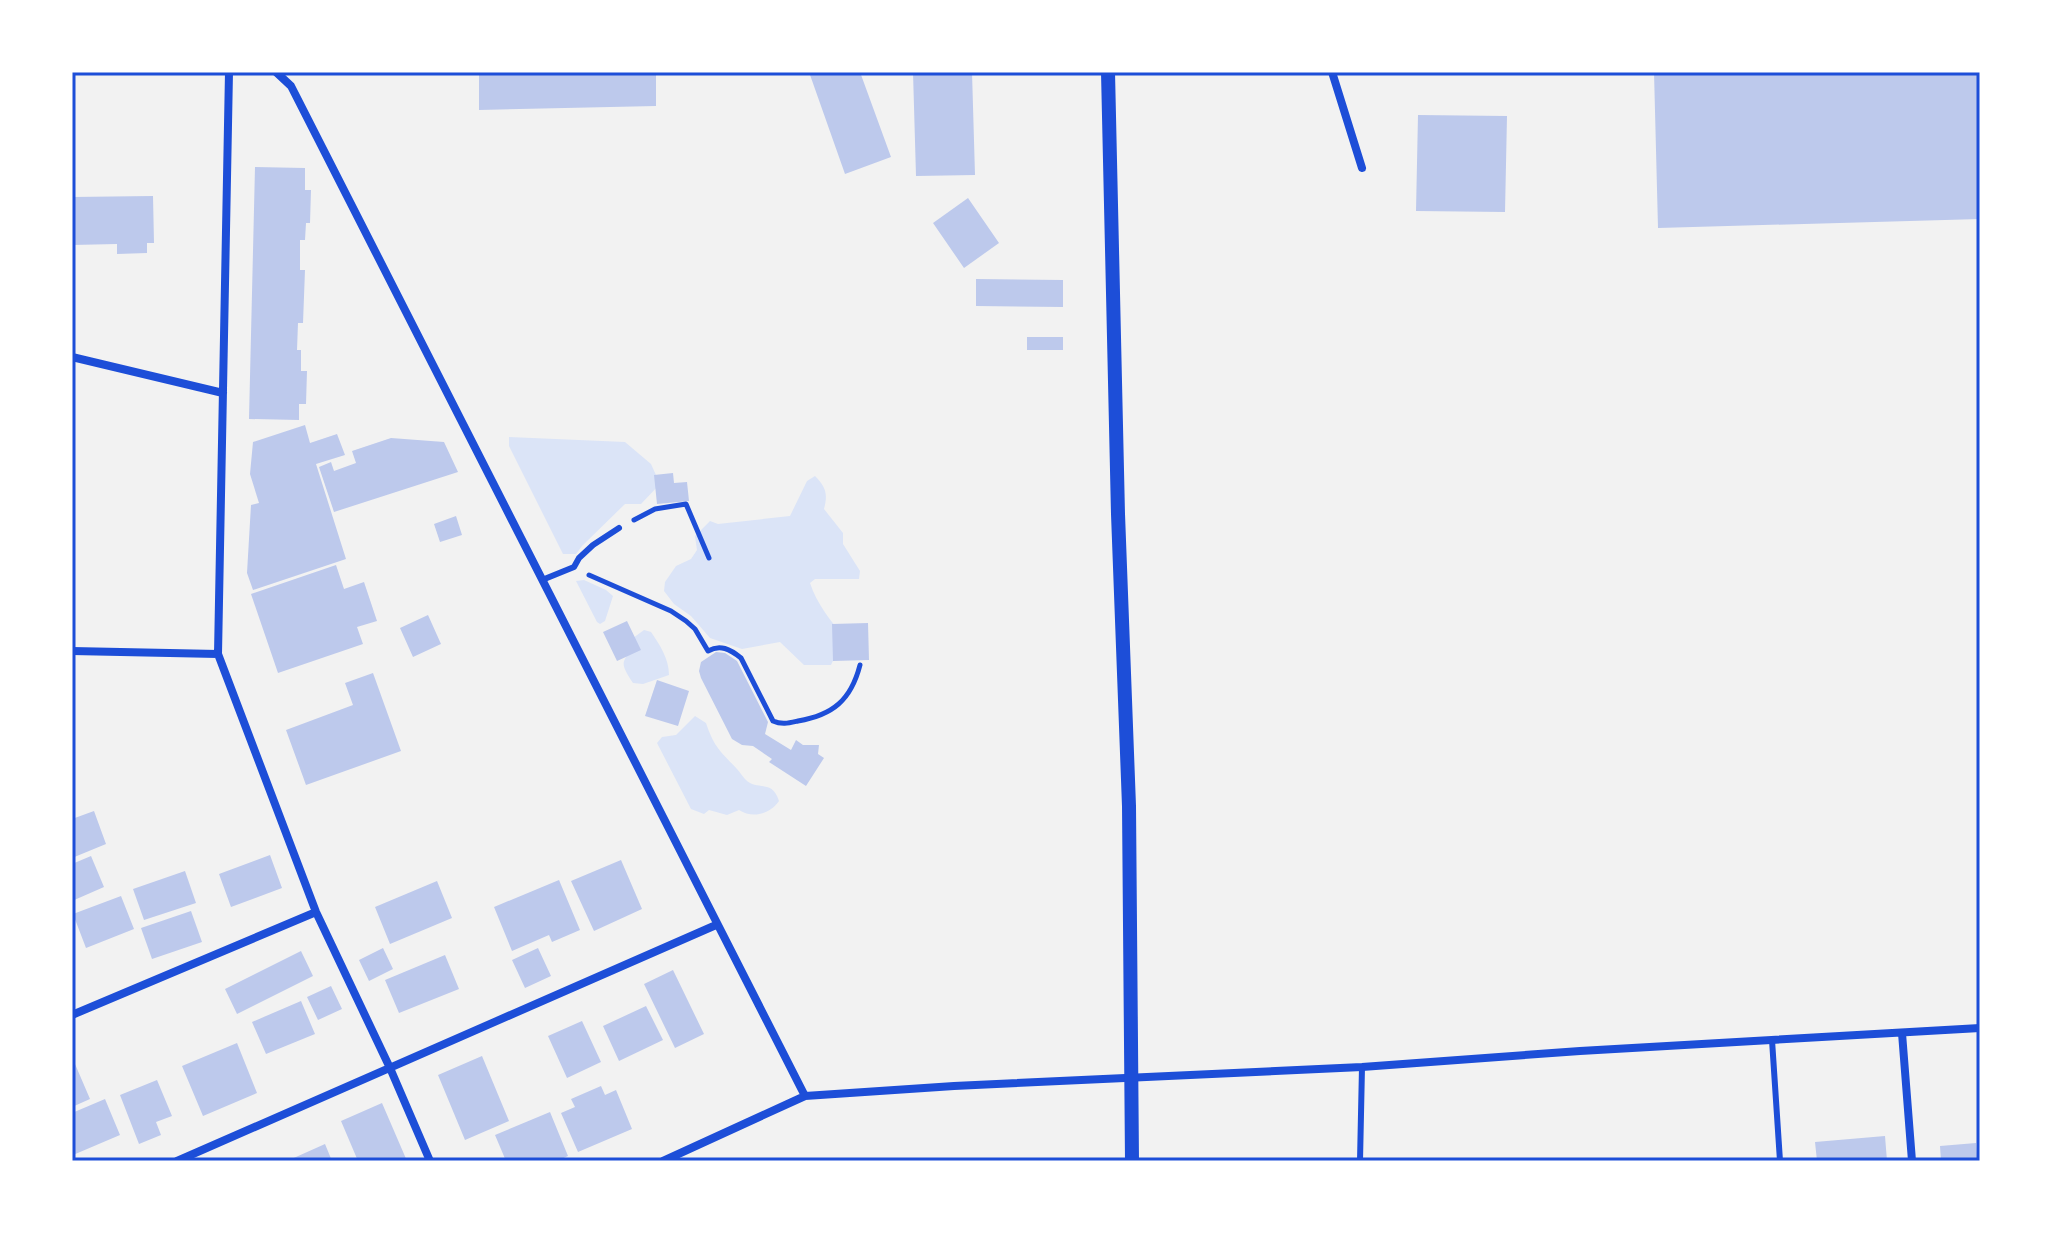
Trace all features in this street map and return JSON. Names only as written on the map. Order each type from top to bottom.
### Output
[{"type":"street","points":[[229,72],[218,654],[316,912],[430,1161]]},
{"type":"street","points":[[276,72],[291,86],[805,1096]]},
{"type":"street","points":[[1108,72],[1118,514],[1129,806],[1132,1161]]},
{"type":"street","points":[[1332,72],[1362,168]]},
{"type":"street","points":[[72,357],[223,393]]},
{"type":"street","points":[[72,651],[218,654]]},
{"type":"street","points":[[72,1015],[316,912]]},
{"type":"street","points":[[177,1161],[716,925]]},
{"type":"street","points":[[663,1161],[805,1096],[969,1085],[1362,1067],[1980,1028]]},
{"type":"street","points":[[1902,1033],[1912,1161]]},
{"type":"lane","points":[[542,580],[574,567],[593,545],[619,528]]},
{"type":"lane","points":[[1772,1040],[1780,1161]]},
{"type":"lane","points":[[1360,1161],[1362,1067]]},
{"type":"path","points":[[619,528],[655,509],[686,504],[709,558]]},
{"type":"path","points":[[574,567],[671,611],[695,629],[708,651],[715,647],[733,651],[741,658],[773,721],[778,723],[810,719],[833,709],[846,698],[860,665]]},
{"type":"shaded area","points":[[509,437],[625,442],[651,464],[660,484],[641,504],[625,504],[576,554],[563,554],[509,446]]},
{"type":"shaded area","points":[[815,476],[825,491],[824,509],[843,533],[843,544],[860,571],[859,579],[815,579],[810,583],[820,605],[844,637],[831,665],[804,665],[780,642],[742,649],[710,638],[691,616],[674,604],[664,591],[665,582],[676,566],[691,559],[697,550],[695,536],[710,521],[718,524],[790,516],[807,481]]},
{"type":"shaded area","points":[[584,580],[613,596],[605,621],[600,624],[576,581]]},
{"type":"shaded area","points":[[644,630],[651,632],[661,647],[669,675],[643,684],[633,683],[624,668],[624,660],[629,641]]},
{"type":"shaded area","points":[[695,716],[706,723],[718,748],[745,779],[754,785],[768,787],[776,794],[779,801],[775,805],[755,815],[739,810],[727,815],[709,810],[704,814],[691,809],[657,743],[662,737],[676,735]]},
{"type":"building","points":[[479,72],[656,72],[656,106],[479,110]]},
{"type":"building","points":[[809,72],[860,72],[891,157],[845,174]]},
{"type":"building","points":[[913,72],[972,72],[975,175],[916,176]]},
{"type":"building","points":[[1654,72],[1980,72],[1980,219],[1658,228]]},
{"type":"building","points":[[1418,115],[1507,116],[1505,212],[1416,211]]},
{"type":"building","points":[[255,167],[305,168],[305,190],[311,190],[310,223],[306,223],[305,240],[300,240],[300,270],[305,270],[303,323],[298,323],[297,350],[301,350],[301,371],[307,371],[306,404],[299,404],[299,420],[249,419]]},
{"type":"building","points":[[153,196],[154,243],[147,243],[147,253],[117,254],[117,244],[72,245],[72,197]]},
{"type":"building","points":[[968,198],[999,243],[964,268],[933,223]]},
{"type":"building","points":[[976,279],[1063,280],[1063,307],[976,306]]},
{"type":"building","points":[[1027,337],[1063,337],[1063,350],[1027,350]]},
{"type":"building","points":[[305,425],[310,443],[337,434],[345,455],[316,464],[346,559],[253,590],[247,573],[251,505],[259,503],[250,474],[253,442]]},
{"type":"building","points":[[391,438],[444,442],[458,472],[334,512],[319,467],[331,462],[334,471],[356,463],[352,451]]},
{"type":"building","points":[[673,473],[674,483],[687,482],[689,501],[657,504],[654,475]]},
{"type":"building","points":[[456,516],[462,535],[440,542],[434,524]]},
{"type":"building","points":[[336,565],[344,589],[364,582],[377,621],[357,627],[363,644],[278,673],[251,594]]},
{"type":"building","points":[[428,615],[441,644],[413,657],[400,628]]},
{"type":"building","points":[[627,621],[641,650],[617,661],[603,632]]},
{"type":"building","points":[[868,623],[869,660],[833,661],[832,624]]},
{"type":"building","points":[[716,652],[725,653],[737,661],[768,722],[765,734],[791,750],[796,740],[803,745],[819,745],[818,754],[824,758],[806,786],[769,762],[772,759],[753,746],[742,745],[732,739],[699,671],[701,662]]},
{"type":"building","points":[[373,673],[401,751],[306,785],[286,730],[353,705],[345,683]]},
{"type":"building","points":[[657,680],[689,691],[678,726],[645,716]]},
{"type":"building","points":[[94,811],[106,844],[72,858],[72,819]]},
{"type":"building","points":[[270,855],[282,888],[231,907],[219,874]]},
{"type":"building","points":[[91,856],[104,887],[72,901],[72,864]]},
{"type":"building","points":[[621,860],[642,909],[594,931],[571,881]]},
{"type":"building","points":[[185,871],[196,903],[144,920],[133,889]]},
{"type":"building","points":[[559,880],[580,930],[552,942],[549,935],[512,951],[494,907]]},
{"type":"building","points":[[437,881],[452,918],[390,944],[375,907]]},
{"type":"building","points":[[121,896],[134,929],[86,948],[73,914]]},
{"type":"building","points":[[191,911],[202,942],[152,959],[141,928]]},
{"type":"building","points":[[383,948],[393,969],[369,981],[359,960]]},
{"type":"building","points":[[538,948],[551,976],[525,988],[512,960]]},
{"type":"building","points":[[301,951],[313,976],[237,1014],[225,989]]},
{"type":"building","points":[[445,955],[459,989],[399,1013],[385,980]]},
{"type":"building","points":[[673,970],[704,1034],[675,1048],[644,984]]},
{"type":"building","points":[[331,986],[342,1009],[318,1020],[307,997]]},
{"type":"building","points":[[301,1001],[315,1034],[266,1054],[252,1022]]},
{"type":"building","points":[[646,1006],[663,1040],[619,1061],[603,1026]]},
{"type":"building","points":[[582,1021],[601,1062],[567,1078],[548,1036]]},
{"type":"building","points":[[237,1043],[257,1093],[203,1116],[182,1066]]},
{"type":"building","points":[[482,1056],[509,1121],[465,1140],[438,1075]]},
{"type":"building","points":[[72,1057],[90,1099],[72,1107]]},
{"type":"building","points":[[157,1080],[172,1116],[156,1122],[161,1135],[139,1144],[120,1095]]},
{"type":"building","points":[[601,1086],[605,1095],[616,1090],[632,1129],[578,1152],[561,1113],[575,1107],[571,1099]]},
{"type":"building","points":[[105,1099],[120,1135],[73,1155],[72,1113]]},
{"type":"building","points":[[382,1103],[407,1161],[358,1161],[341,1121]]},
{"type":"building","points":[[550,1112],[568,1156],[557,1161],[506,1161],[495,1135]]},
{"type":"building","points":[[1885,1136],[1887,1161],[1817,1161],[1815,1142]]},
{"type":"building","points":[[1976,1143],[1977,1161],[1941,1161],[1940,1146]]},
{"type":"building","points":[[325,1144],[332,1161],[287,1161]]}]
